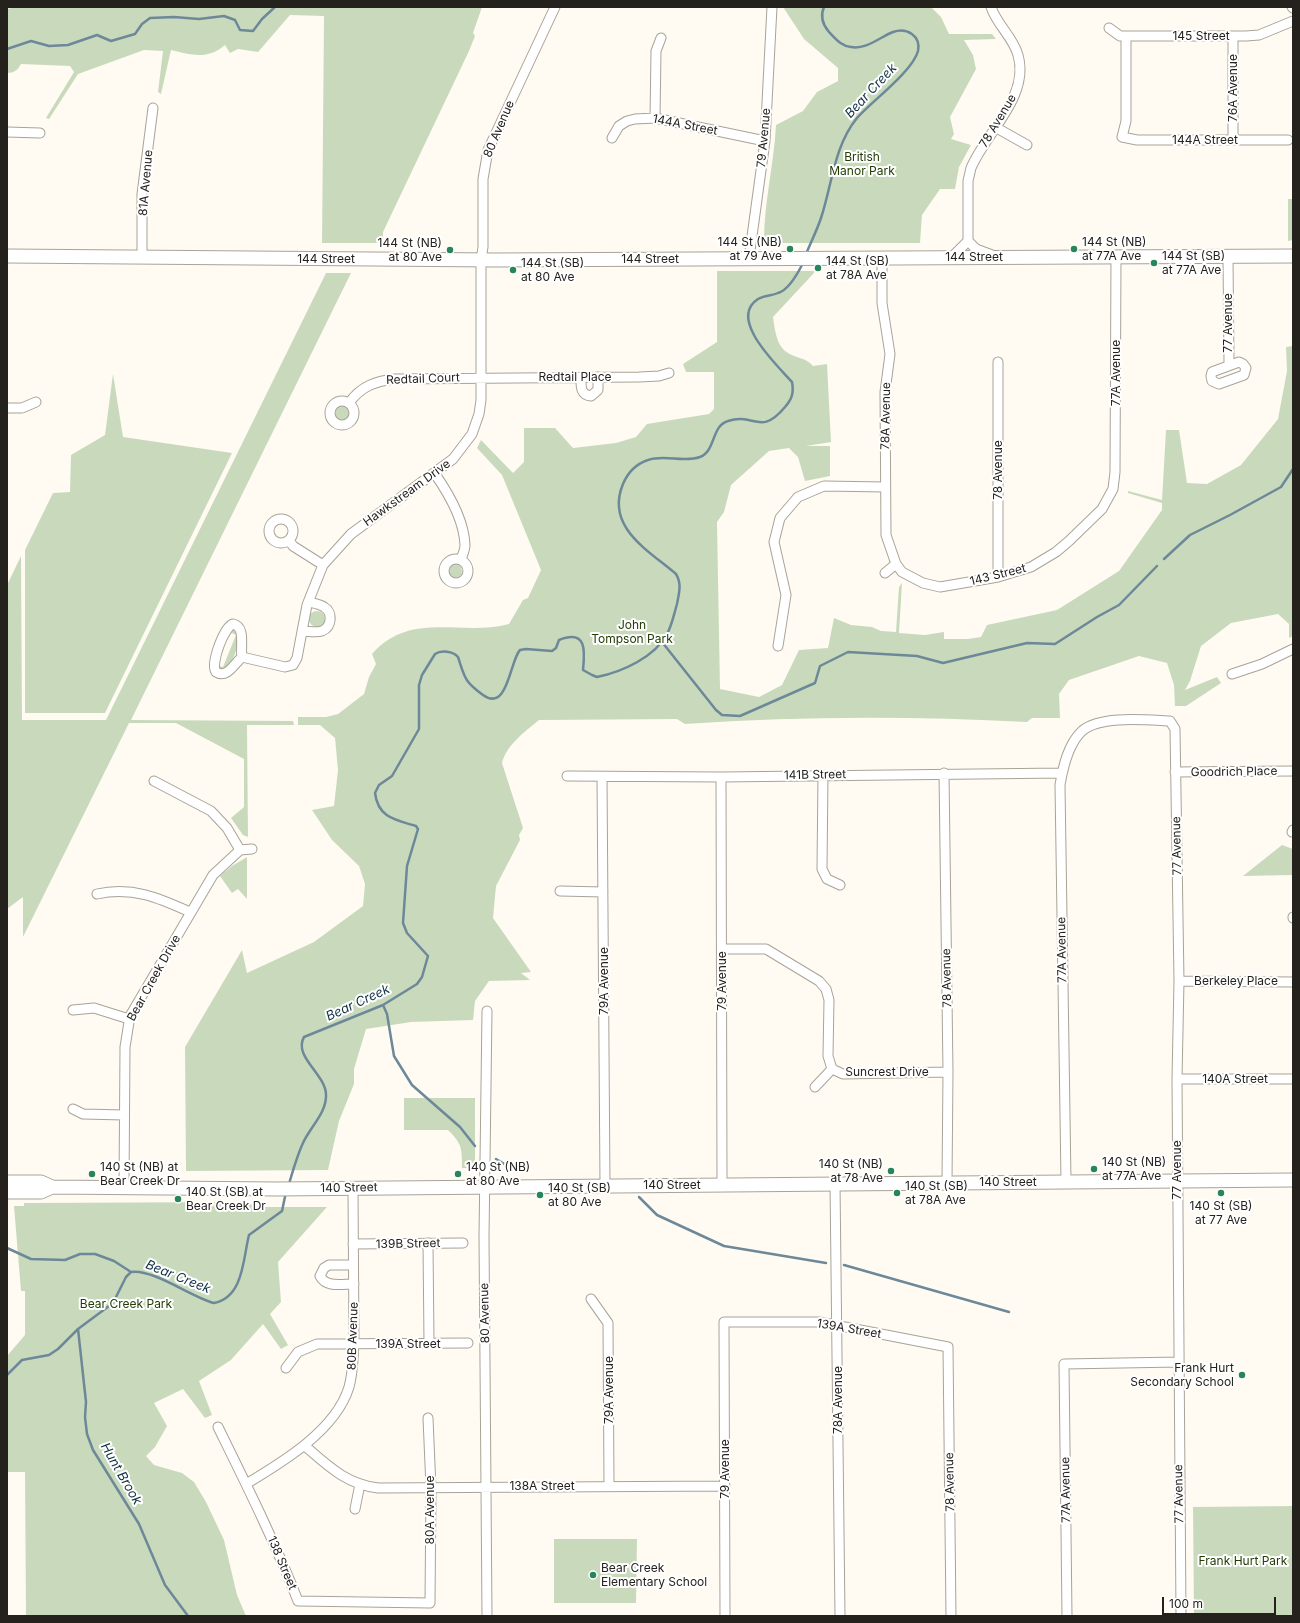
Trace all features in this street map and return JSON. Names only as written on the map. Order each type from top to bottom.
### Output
[{"type":"main road","name":"144 Street","points":[[7,256],[481,260],[1293,256]]},
{"type":"main road","name":"140 Street","points":[[7,1182],[41,1182],[52,1186],[300,1189],[353,1187],[1293,1180]]},
{"type":"main road","name":"140 Street","points":[[7,1192],[41,1192],[52,1186]]},
{"type":"street","name":"80 Avenue","points":[[481,260],[483,247],[483,179],[488,150],[555,7]]},
{"type":"street","name":"79 Avenue","points":[[749,258],[765,141],[772,7]]},
{"type":"street","name":"78 Avenue","points":[[968,241],[969,174],[973,164],[1016,91],[1020,67],[1014,45],[997,20],[991,7]]},
{"type":"street","name":"145 Street","points":[[1109,28],[1120,36],[1233,36],[1259,35],[1293,22]]},
{"type":"street","name":"144A Street","points":[[1126,36],[1126,122],[1122,137],[1137,140],[1288,140]]},
{"type":"street","name":"76A Avenue","points":[[1233,36],[1233,140]]},
{"type":"street","points":[[655,118],[656,51],[661,38]]},
{"type":"street","name":"81A Avenue","points":[[142,257],[143,191],[153,108]]},
{"type":"street","name":"144A Street","points":[[612,138],[619,126],[627,122],[635,119],[655,118],[765,141]]},
{"type":"street","points":[[995,127],[1027,145]]},
{"type":"street","points":[[7,132],[40,132]]},
{"type":"street","points":[[952,258],[968,241],[976,248],[998,257]]},
{"type":"street","name":"77A Avenue","points":[[1113,489],[1115,472],[1116,256]]},
{"type":"street","name":"77 Avenue","points":[[1228,256],[1229,365]]},
{"type":"street","name":"78A Avenue","points":[[882,258],[882,303],[890,354],[885,392],[886,536],[896,564],[902,572]]},
{"type":"street","name":"Hawkstream Drive","points":[[242,657],[285,667],[293,665],[297,658],[309,602],[323,566],[351,534],[435,474],[453,459],[472,434],[479,414],[481,378],[481,260]]},
{"type":"street","name":"78 Avenue","points":[[998,362],[998,577]]},
{"type":"street","name":"Redtail Place","points":[[481,378],[659,376],[669,373]]},
{"type":"street","points":[[581,377],[581,390],[585,395],[591,396],[598,390],[598,377]]},
{"type":"street","name":"Redtail Court","points":[[349,403],[353,397],[367,386],[382,380],[481,378]]},
{"type":"street","points":[[7,408],[22,408],[36,402]]},
{"type":"street","points":[[435,474],[446,489],[460,518],[465,546],[461,560]]},
{"type":"street","points":[[778,646],[786,595],[774,542],[780,518],[798,497],[824,486],[885,487]]},
{"type":"street","name":"143 Street","points":[[902,572],[923,583],[940,587],[998,577],[1031,567],[1056,552],[1102,509],[1113,489]]},
{"type":"street","points":[[288,540],[293,546],[323,566]]},
{"type":"street","points":[[885,573],[896,564]]},
{"type":"street","points":[[302,631],[320,631],[330,622],[327,610],[309,602]]},
{"type":"street","points":[[230,625],[238,626],[242,630],[242,657],[226,673],[221,675],[214,670],[213,665],[226,629],[230,625]]},
{"type":"street","points":[[1232,674],[1262,664],[1293,650]]},
{"type":"street","name":"77 Avenue","points":[[1089,727],[1117,720],[1170,721],[1174,725],[1179,981],[1177,1181],[1181,1616]]},
{"type":"street","name":"77A Avenue","points":[[1066,1181],[1060,785],[1062,773],[1074,741],[1082,731],[1089,727]]},
{"type":"street","name":"Goodrich Place","points":[[1175,772],[1293,771]]},
{"type":"street","name":"78 Avenue","points":[[944,773],[948,1072],[947,1182]]},
{"type":"street","name":"141B Street","points":[[567,776],[721,777],[944,773],[1062,773]]},
{"type":"street","points":[[823,775],[822,868],[827,879],[840,885]]},
{"type":"street","name":"79A Avenue","points":[[602,777],[605,1185]]},
{"type":"street","name":"79 Avenue","points":[[721,777],[722,1184]]},
{"type":"street","points":[[154,781],[211,811],[227,828],[240,850],[252,849]]},
{"type":"street","name":"Bear Creek Drive","points":[[124,1186],[125,1047],[129,1019],[190,912],[213,875],[240,850]]},
{"type":"street","points":[[97,894],[114,890],[143,894],[190,912]]},
{"type":"street","points":[[560,891],[603,892]]},
{"type":"street","name":"Suncrest Drive","points":[[722,949],[766,949],[819,980],[826,989],[829,1000],[828,1056],[832,1069],[843,1074],[948,1072]]},
{"type":"street","name":"Berkeley Place","points":[[1179,981],[1293,982]]},
{"type":"street","points":[[73,1010],[94,1008],[129,1019]]},
{"type":"street","name":"80 Avenue","points":[[487,1011],[484,1237],[487,1616]]},
{"type":"street","points":[[815,1087],[832,1069]]},
{"type":"street","name":"140A Street","points":[[1177,1079],[1293,1079]]},
{"type":"street","points":[[73,1109],[83,1114],[124,1115]]},
{"type":"street","name":"78A Avenue","points":[[835,1183],[838,1326],[840,1616]]},
{"type":"street","name":"80B Avenue","points":[[246,1484],[281,1463],[305,1446],[333,1416],[345,1397],[351,1378],[354,1344],[353,1187]]},
{"type":"street","points":[[428,1243],[430,1343]]},
{"type":"street","name":"139B Street","points":[[353,1244],[463,1243]]},
{"type":"street","name":"80B Avenue","points":[[353,1265],[329,1265],[324,1268],[320,1276],[323,1281],[329,1284],[354,1284]]},
{"type":"street","name":"79A Avenue","points":[[591,1299],[608,1323],[609,1486]]},
{"type":"street","name":"79 Avenue","points":[[724,1322],[725,1616]]},
{"type":"street","name":"139A Street","points":[[724,1322],[819,1322],[948,1348]]},
{"type":"street","name":"139A Street","points":[[286,1368],[298,1352],[317,1344],[468,1343]]},
{"type":"street","name":"78 Avenue","points":[[948,1348],[951,1616]]},
{"type":"street","name":"77A Avenue","points":[[1067,1616],[1064,1364],[1179,1362]]},
{"type":"street","name":"80A Avenue","points":[[428,1418],[431,1488],[430,1603]]},
{"type":"street","name":"138 Street","points":[[218,1427],[288,1575],[298,1601],[430,1603]]},
{"type":"street","name":"138A Street","points":[[305,1446],[331,1470],[360,1484],[387,1488],[725,1486]]},
{"type":"street","points":[[355,1509],[360,1484]]},
{"type":"green space","points":[[16,7],[482,7],[473,33],[475,36],[469,51],[383,232],[383,243],[322,243],[324,16],[290,15],[258,52],[238,49],[230,53],[225,45],[212,53],[199,55],[192,55],[171,50],[161,94],[158,92],[163,51],[144,50],[78,74],[49,119],[46,118],[74,72],[70,66],[21,64],[16,71],[7,73],[7,9]]},
{"type":"green space","name":"British Manor Park","points":[[783,7],[931,7],[941,17],[949,34],[992,34],[996,39],[964,40],[973,55],[976,69],[950,117],[954,134],[951,139],[971,145],[959,167],[955,189],[940,189],[922,215],[920,243],[771,243],[771,241],[764,241],[764,226],[776,125],[803,111],[817,92],[838,81],[838,68],[804,39]]},
{"type":"green space","points":[[1288,199],[1293,199],[1293,240],[1288,241]]},
{"type":"green space","name":"John Tompson Park","points":[[717,271],[814,271],[814,273],[773,317],[775,332],[784,350],[807,361],[813,366],[827,364],[831,442],[806,446],[830,446],[830,476],[805,481],[798,457],[789,448],[769,451],[731,485],[724,512],[717,522],[720,689],[759,697],[782,685],[799,650],[828,648],[834,618],[851,625],[872,627],[881,631],[896,632],[899,587],[902,583],[899,633],[925,635],[944,632],[944,639],[968,639],[981,637],[987,625],[1057,610],[1119,571],[1162,510],[1162,503],[1128,493],[1128,491],[1162,500],[1166,430],[1179,430],[1187,483],[1207,484],[1241,465],[1278,419],[1287,371],[1286,347],[1293,346],[1293,636],[1289,638],[1289,624],[1278,614],[1231,623],[1201,646],[1190,681],[1185,690],[1217,677],[1221,683],[1186,706],[1175,706],[1174,685],[1167,663],[1139,656],[1069,680],[1059,694],[1060,718],[1032,718],[1027,722],[899,718],[770,719],[685,724],[677,719],[539,720],[512,744],[504,756],[502,763],[523,828],[519,835],[520,840],[496,886],[493,918],[531,972],[521,973],[530,980],[489,981],[475,1001],[473,1020],[411,1022],[366,1029],[354,1069],[354,1084],[339,1121],[328,1170],[186,1171],[185,1047],[242,950],[247,973],[314,942],[363,906],[365,884],[359,866],[332,840],[312,810],[334,806],[338,770],[335,738],[320,725],[298,725],[298,717],[326,717],[338,714],[364,694],[369,677],[376,664],[372,654],[387,641],[403,633],[420,629],[437,627],[491,627],[509,624],[523,600],[528,598],[541,570],[502,475],[477,448],[481,440],[513,473],[524,462],[524,428],[555,428],[573,448],[616,443],[636,437],[647,424],[709,414],[714,409],[714,372],[686,372],[683,364],[717,342]]},
{"type":"green space","points":[[326,273],[351,273],[131,720],[293,721],[294,725],[247,725],[248,837],[243,835],[231,818],[244,807],[244,759],[176,723],[129,723],[23,937],[23,897],[7,909],[7,585],[21,556],[22,720],[106,720]]},
{"type":"green space","points":[[113,374],[123,437],[232,453],[105,713],[25,713],[25,550],[53,493],[70,492],[71,455],[105,435]]},
{"type":"green space","points":[[342,405],[348,407],[350,413],[348,419],[342,421],[336,419],[334,413],[336,407]]},
{"type":"green space","points":[[452,564],[458,564],[462,568],[462,574],[458,578],[452,578],[448,574],[448,568]]},
{"type":"green space","points":[[314,611],[320,611],[325,616],[323,625],[320,627],[314,627],[309,622],[309,616]]},
{"type":"green space","points":[[236,630],[238,635],[237,647],[233,659],[225,669],[221,671],[217,665],[223,667],[236,635],[230,632]]},
{"type":"green space","points":[[1282,845],[1293,849],[1293,875],[1243,876]]},
{"type":"green space","points":[[247,857],[247,899],[238,889],[232,893],[220,876],[232,866]]},
{"type":"green space","points":[[404,1098],[475,1098],[475,1165],[472,1168],[462,1168],[462,1156],[459,1143],[448,1130],[404,1130]]},
{"type":"green space","name":"Bear Creek Park","points":[[239,1202],[266,1207],[327,1207],[278,1262],[281,1302],[270,1314],[288,1345],[281,1349],[263,1324],[231,1360],[199,1381],[212,1415],[205,1418],[183,1389],[154,1403],[167,1426],[155,1447],[146,1456],[154,1465],[182,1473],[194,1482],[206,1502],[224,1540],[237,1595],[246,1616],[26,1616],[25,1472],[7,1472],[7,1356],[25,1335],[25,1291],[21,1291],[14,1206],[24,1206],[24,1203]]},
{"type":"green space","name":"Frank Hurt Park","points":[[1293,1506],[1293,1616],[1194,1616],[1193,1507]]},
{"type":"green space","name":"Bear Creek Elementary School","points":[[554,1539],[637,1539],[636,1603],[554,1603]]},
{"type":"waterway","points":[[7,49],[31,41],[49,46],[68,45],[97,35],[111,41],[135,34],[142,24],[150,18],[174,17],[199,19],[224,16],[235,20],[240,30],[253,31],[262,19],[275,7]]},
{"type":"waterway","name":"Bear Creek","points":[[806,254],[821,218],[838,153],[849,129],[863,111],[891,86],[908,68],[915,59],[918,51],[915,37],[912,34],[903,31],[893,32],[862,47],[851,47],[841,44],[825,26],[822,17],[824,7]]},
{"type":"waterway","name":"Bear Creek","points":[[289,1184],[303,1143],[321,1114],[326,1101],[326,1094],[321,1079],[306,1058],[303,1051],[302,1044],[304,1037],[383,1005],[417,984],[422,977],[428,956],[407,933],[403,923],[407,866],[418,829],[416,826],[395,820],[384,813],[380,808],[375,793],[379,785],[392,776],[419,729],[419,685],[422,675],[435,654],[440,652],[450,652],[458,657],[464,675],[472,686],[483,695],[491,699],[498,697],[503,691],[520,650],[552,651],[556,648],[559,640],[568,637],[575,637],[579,640],[584,649],[583,670],[597,677],[607,675],[627,667],[655,650],[669,631],[679,596],[679,581],[676,574],[642,546],[624,525],[620,513],[619,499],[623,484],[633,469],[648,460],[654,458],[694,459],[700,457],[709,450],[716,433],[723,424],[737,419],[757,422],[769,421],[787,404],[793,393],[792,382],[758,342],[751,330],[748,318],[750,308],[758,299],[776,294],[786,288],[793,281],[803,263]]},
{"type":"waterway","points":[[1164,559],[1190,535],[1281,487],[1293,469]]},
{"type":"waterway","points":[[662,642],[716,710],[722,715],[740,716],[815,683],[820,666],[848,652],[917,656],[943,663],[1027,643],[1055,644],[1097,617],[1119,605],[1157,566]]},
{"type":"waterway","points":[[383,1005],[387,1014],[394,1056],[412,1085],[460,1127],[475,1146]]},
{"type":"waterway","points":[[496,1159],[513,1169]]},
{"type":"waterway","name":"Bear Creek","points":[[7,1375],[22,1360],[49,1355],[58,1349],[78,1329],[113,1303],[126,1277],[131,1272],[150,1274],[214,1303],[224,1299],[237,1285],[249,1235],[282,1211],[286,1192]]},
{"type":"waterway","points":[[639,1197],[657,1215],[724,1246],[826,1263]]},
{"type":"waterway","points":[[7,1248],[31,1259],[65,1260],[80,1254],[95,1254],[114,1261],[131,1272]]},
{"type":"waterway","points":[[844,1265],[1009,1312]]},
{"type":"waterway","name":"Hunt Brook","points":[[78,1329],[86,1402],[85,1417],[87,1434],[93,1450],[139,1524],[165,1585],[188,1616]]},
{"type":"place","name":"144 St (NB) at 79 Ave","points":[[790,249]]},
{"type":"place","name":"144 St (NB) at 77A Ave","points":[[1074,249]]},
{"type":"place","name":"144 St (NB) at 80 Ave","points":[[450,250]]},
{"type":"place","name":"144 St (SB) at 77A Ave","points":[[1154,263]]},
{"type":"place","name":"144 St (SB) at 78A Ave","points":[[818,268]]},
{"type":"place","name":"144 St (SB) at 80 Ave","points":[[513,270]]},
{"type":"place","name":"140 St (NB) at 77A Ave","points":[[1094,1169]]},
{"type":"place","name":"140 St (NB) at 78 Ave","points":[[891,1171]]},
{"type":"place","name":"140 St (NB) at Bear Creek Dr","points":[[92,1174]]},
{"type":"place","name":"140 St (NB) at 80 Ave","points":[[458,1174]]},
{"type":"place","name":"140 St (SB) at 78A Ave","points":[[897,1193]]},
{"type":"place","name":"140 St (SB) at 77 Ave","points":[[1221,1193]]},
{"type":"place","name":"140 St (SB) at 80 Ave","points":[[540,1195]]},
{"type":"place","name":"140 St (SB) at Bear Creek Dr","points":[[178,1199]]},
{"type":"place","name":"Frank Hurt Secondary School","points":[[1242,1375]]},
{"type":"place","name":"Bear Creek Elementary School","points":[[593,1575]]}]
